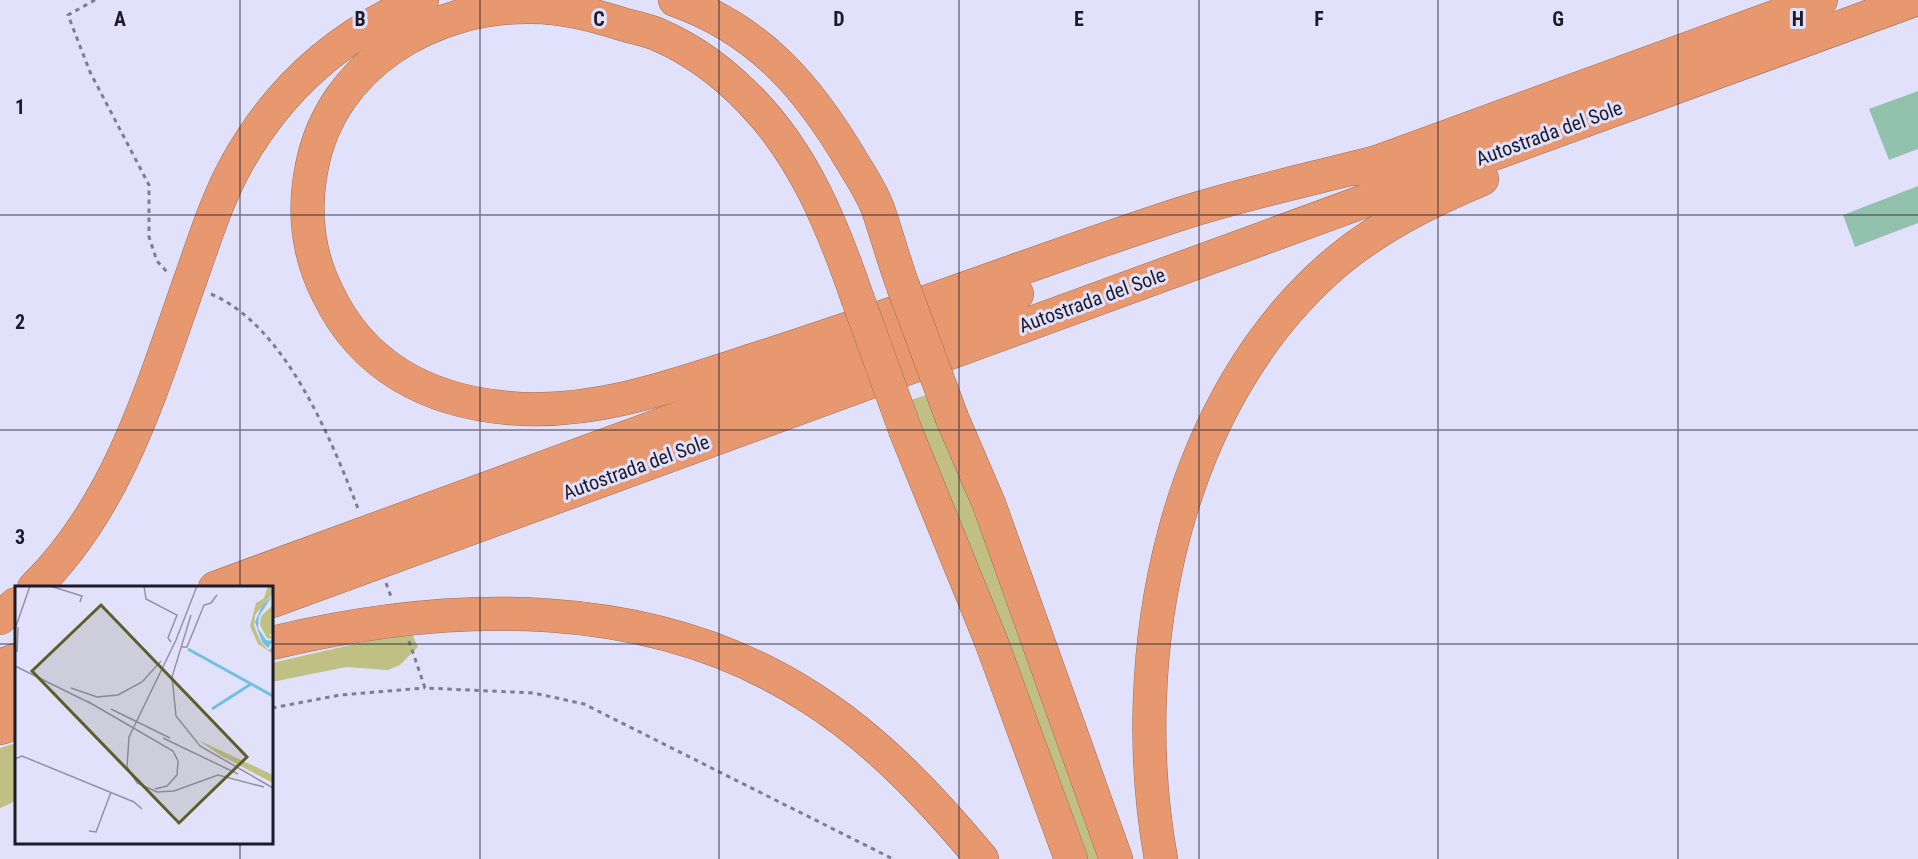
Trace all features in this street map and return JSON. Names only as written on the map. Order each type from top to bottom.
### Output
[{"type":"highway","points":[[36,586],[72,545],[111,482],[133,434],[215,210],[251,140],[287,92],[338,46],[394,12],[422,0]]},
{"type":"highway","points":[[675,0],[720,21],[759,47],[796,80],[812,98],[864,181],[879,211],[884,236],[952,418],[989,504],[1116,859]]},
{"type":"highway","name":"Autostrada del Sole","points":[[220,586],[1821,0]]},
{"type":"highway","name":"Autostrada del Sole","points":[[273,601],[1914,0]]},
{"type":"highway","points":[[1071,859],[991,641],[906,432],[857,297],[814,191],[783,139],[754,103],[726,77],[692,52],[657,34],[593,15],[536,6],[510,7],[462,16],[415,32],[373,61],[346,88],[321,132],[315,153],[306,210],[311,249],[328,296],[356,339],[380,362],[429,392],[465,403],[530,409],[601,403],[703,376],[1184,213],[1377,162]]},
{"type":"highway","points":[[1161,859],[1152,791],[1150,752],[1153,645],[1160,597],[1169,553],[1195,474],[1223,409],[1256,352],[1298,300],[1340,260],[1368,238],[1446,194],[1662,92]]},
{"type":"highway","points":[[0,618],[15,605]]},
{"type":"highway","points":[[273,643],[370,622],[466,613],[597,620],[690,641],[751,664],[802,692],[837,715],[911,780],[982,859]]},
{"type":"highway","points":[[0,666],[15,660]]},
{"type":"highway","points":[[0,700],[15,694]]},
{"type":"highway","points":[[0,728],[15,723]]},
{"type":"path","points":[[95,0],[68,15],[90,72],[149,185],[149,237],[157,261],[169,274]]},
{"type":"path","points":[[204,291],[227,301],[260,328],[302,386],[336,451],[360,513]]},
{"type":"path","points":[[407,636],[425,688]]},
{"type":"path","points":[[273,708],[340,694],[425,688],[534,693],[584,704],[894,859]]},
{"type":"shaded area","points":[[930,394],[1108,859],[1075,859],[907,401]]},
{"type":"shaded area","points":[[402,633],[413,636],[418,647],[400,665],[388,670],[346,667],[273,682],[273,663]]},
{"type":"shaded area","points":[[15,743],[15,801],[0,808],[0,748]]},
{"type":"building","points":[[1918,91],[1918,149],[1889,160],[1869,109]]},
{"type":"building","points":[[1918,186],[1918,223],[1855,247],[1843,215]]}]
